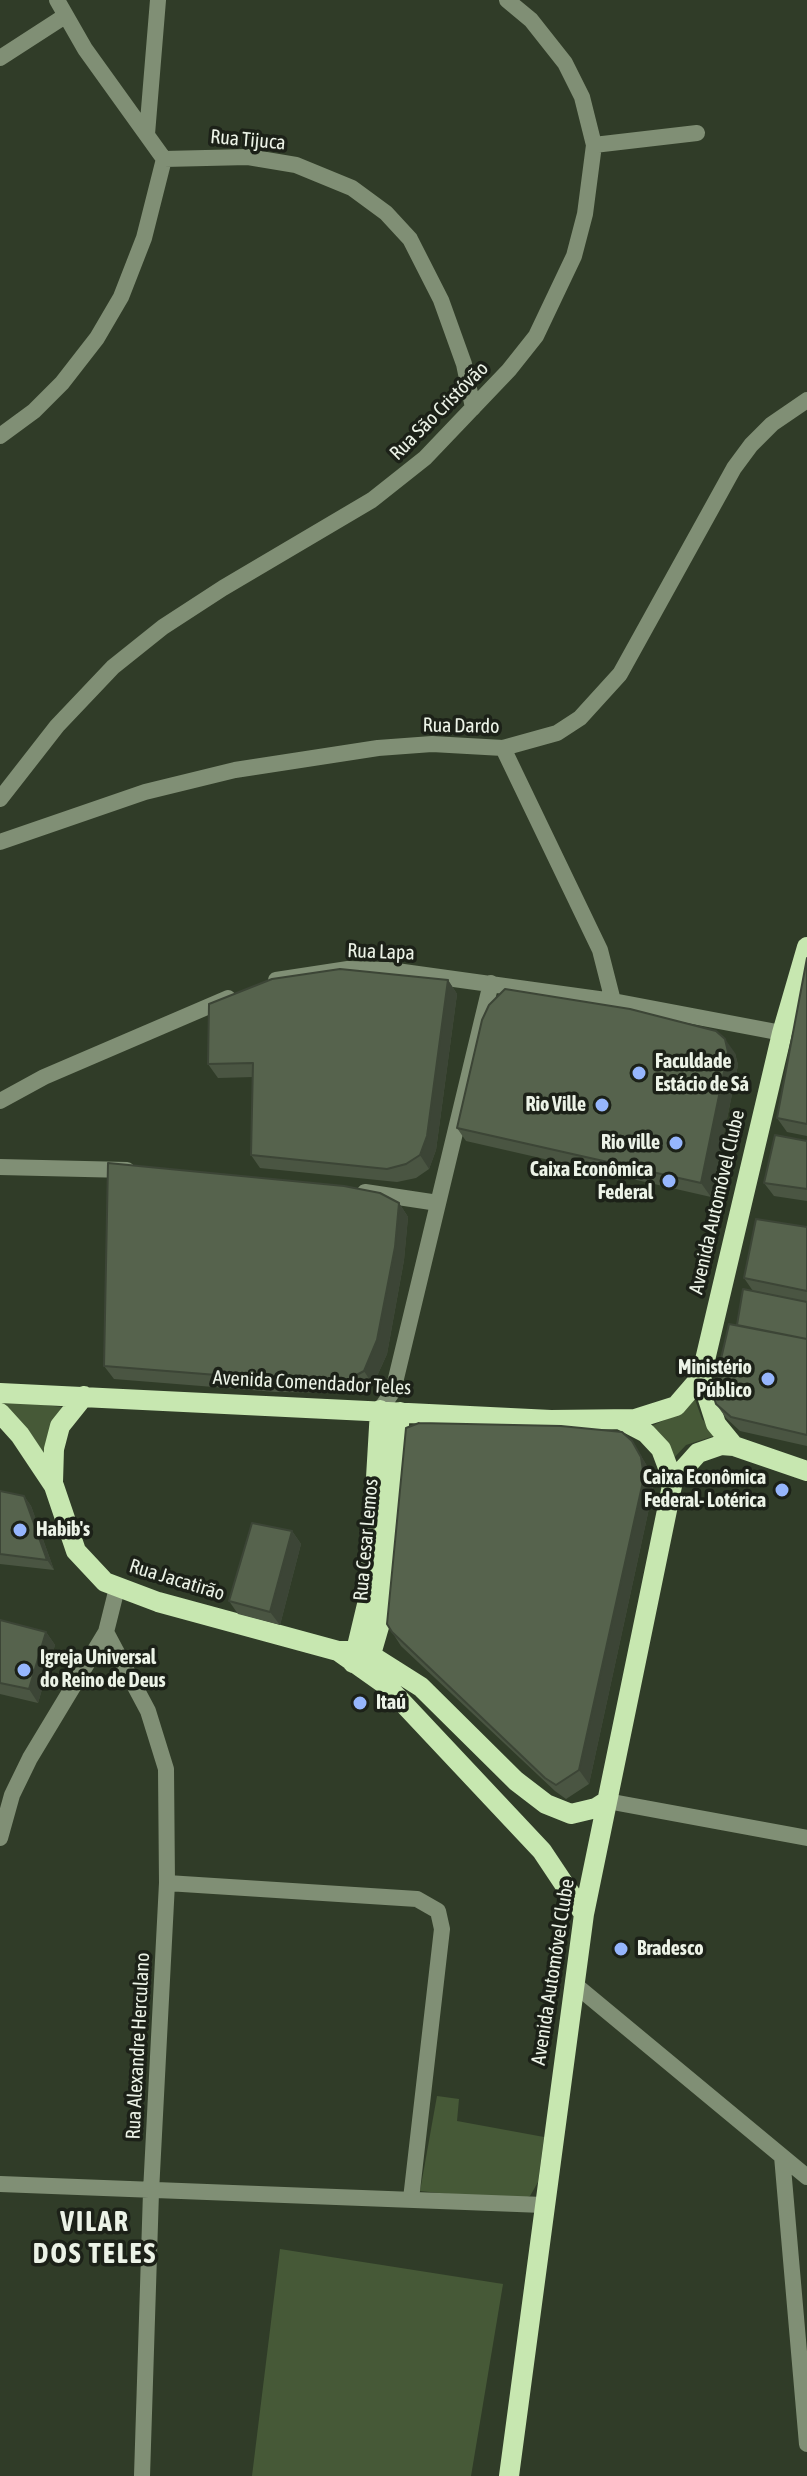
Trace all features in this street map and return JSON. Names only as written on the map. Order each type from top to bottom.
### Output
[{"type":"main road","name":"Avenida Automóvel Clube","points":[[701,1377],[782,1033],[807,948]]},
{"type":"main road","name":"Avenida Comendador Teles","points":[[0,1393],[551,1420],[621,1420],[676,1406],[701,1377]]},
{"type":"main road","points":[[701,1377],[716,1424],[734,1446]]},
{"type":"main road","points":[[54,1486],[52,1463],[60,1426],[84,1396]]},
{"type":"main road","name":"Rua Cesar Lemos","points":[[357,1658],[369,1596],[390,1411]]},
{"type":"main road","name":"Rua Jacatirão","points":[[0,1413],[20,1435],[54,1486],[76,1551],[94,1573],[117,1588],[357,1658],[421,1687],[538,1799],[571,1814],[596,1808],[607,1801]]},
{"type":"main road","points":[[621,1420],[646,1433],[661,1449],[673,1481],[698,1453],[721,1445],[734,1446],[807,1471]]},
{"type":"main road","name":"Avenida Automóvel Clube","points":[[509,2476],[584,1914],[673,1481]]},
{"type":"main road","name":"Rua Jacatirão","points":[[357,1658],[520,1827],[563,1877],[584,1914]]},
{"type":"main road","points":[[520,1827],[538,1799]]},
{"type":"street","points":[[0,436],[34,411],[62,383],[97,338],[121,297],[144,238],[164,159],[57,0]]},
{"type":"street","points":[[147,134],[158,0]]},
{"type":"street","name":"Rua São Cristóvão","points":[[0,799],[57,726],[113,667],[163,627],[223,588],[372,500],[425,458],[536,336],[556,300],[574,256],[585,214],[594,145],[582,97],[565,63],[531,20],[507,0]]},
{"type":"street","points":[[0,58],[65,16]]},
{"type":"street","points":[[594,145],[697,133]]},
{"type":"street","name":"Rua Tijuca","points":[[164,159],[248,157],[296,165],[352,188],[386,213],[410,239],[441,300],[464,364],[473,408]]},
{"type":"street","name":"Rua Dardo","points":[[0,842],[145,792],[306,756],[432,744],[503,748],[557,733],[601,697],[620,674],[734,468],[772,424],[807,400]]},
{"type":"street","points":[[503,748],[600,950],[613,1001]]},
{"type":"street","name":"Rua Lapa","points":[[0,1101],[44,1077],[252,988],[307,974],[348,969],[389,970],[491,983],[613,1001],[782,1033]]},
{"type":"street","points":[[390,1411],[491,983]]},
{"type":"street","points":[[0,1167],[142,1170]]},
{"type":"street","points":[[342,1189],[438,1203]]},
{"type":"street","points":[[0,1838],[12,1795],[30,1758],[106,1632],[117,1588]]},
{"type":"street","name":"Rua Alexandre Herculano","points":[[106,1632],[148,1711],[166,1769],[167,1883],[151,2192],[142,2476]]},
{"type":"street","points":[[607,1801],[807,1838]]},
{"type":"street","points":[[167,1883],[417,1899],[438,1911],[442,1929],[411,2199]]},
{"type":"street","points":[[573,1983],[807,2177]]},
{"type":"street","points":[[782,2156],[807,2444]]},
{"type":"street","points":[[0,2184],[543,2205]]},
{"type":"green space","points":[[693,1394],[702,1419],[717,1435],[686,1445],[672,1460],[647,1428],[678,1414]]},
{"type":"green space","points":[[0,1400],[62,1407],[45,1459],[0,1404]]},
{"type":"green space","points":[[437,2096],[459,2099],[457,2121],[544,2137],[538,2182],[530,2196],[518,2201],[420,2191]]},
{"type":"green space","points":[[280,2249],[503,2284],[471,2476],[252,2476]]},
{"type":"building","points":[[807,958],[807,1124],[777,1118]]},
{"type":"building","points":[[340,969],[448,980],[427,1136],[420,1155],[406,1164],[387,1169],[251,1155],[253,1063],[208,1064],[209,1004],[272,979]]},
{"type":"building","name":"Rio Ville","points":[[505,989],[630,1009],[716,1031],[725,1039],[728,1052],[701,1183],[457,1128],[482,1020],[489,1005]]},
{"type":"building","points":[[775,1135],[807,1141],[807,1189],[764,1183]]},
{"type":"building","points":[[108,1163],[344,1186],[380,1193],[399,1203],[395,1247],[377,1340],[364,1371],[349,1379],[267,1379],[104,1366]]},
{"type":"building","points":[[756,1219],[807,1227],[807,1291],[744,1278]]},
{"type":"building","points":[[743,1289],[807,1302],[807,1339],[737,1325]]},
{"type":"building","name":"Ministério Público","points":[[729,1324],[807,1339],[807,1435],[731,1417],[716,1404],[713,1394]]},
{"type":"building","points":[[419,1423],[561,1426],[622,1432],[632,1441],[641,1457],[644,1477],[579,1770],[556,1785],[545,1778],[387,1624],[406,1428]]},
{"type":"building","name":"Habib's","points":[[0,1491],[24,1496],[47,1560],[0,1554]]},
{"type":"building","points":[[252,1523],[292,1531],[270,1612],[229,1601]]},
{"type":"building","name":"Igreja Universal do Reino de Deus","points":[[0,1620],[46,1632],[29,1689],[0,1683]]},
{"type":"place","name":"Faculdade Estácio de Sá","points":[[639,1073]]},
{"type":"place","name":"Rio Ville","points":[[602,1105]]},
{"type":"place","name":"Rio ville","points":[[676,1143]]},
{"type":"place","name":"Caixa Econômica Federal","points":[[669,1181]]},
{"type":"place","name":"Ministério Público","points":[[768,1379]]},
{"type":"place","name":"Caixa Econômica Federal- Lotérica","points":[[782,1490]]},
{"type":"place","name":"Habib's","points":[[20,1530]]},
{"type":"place","name":"Igreja Universal do Reino de Deus","points":[[24,1670]]},
{"type":"place","name":"Itaú","points":[[360,1703]]},
{"type":"place","name":"Bradesco","points":[[621,1949]]},
{"type":"district","name":"VILAR DOS TELES","points":[[95,2238]]}]
